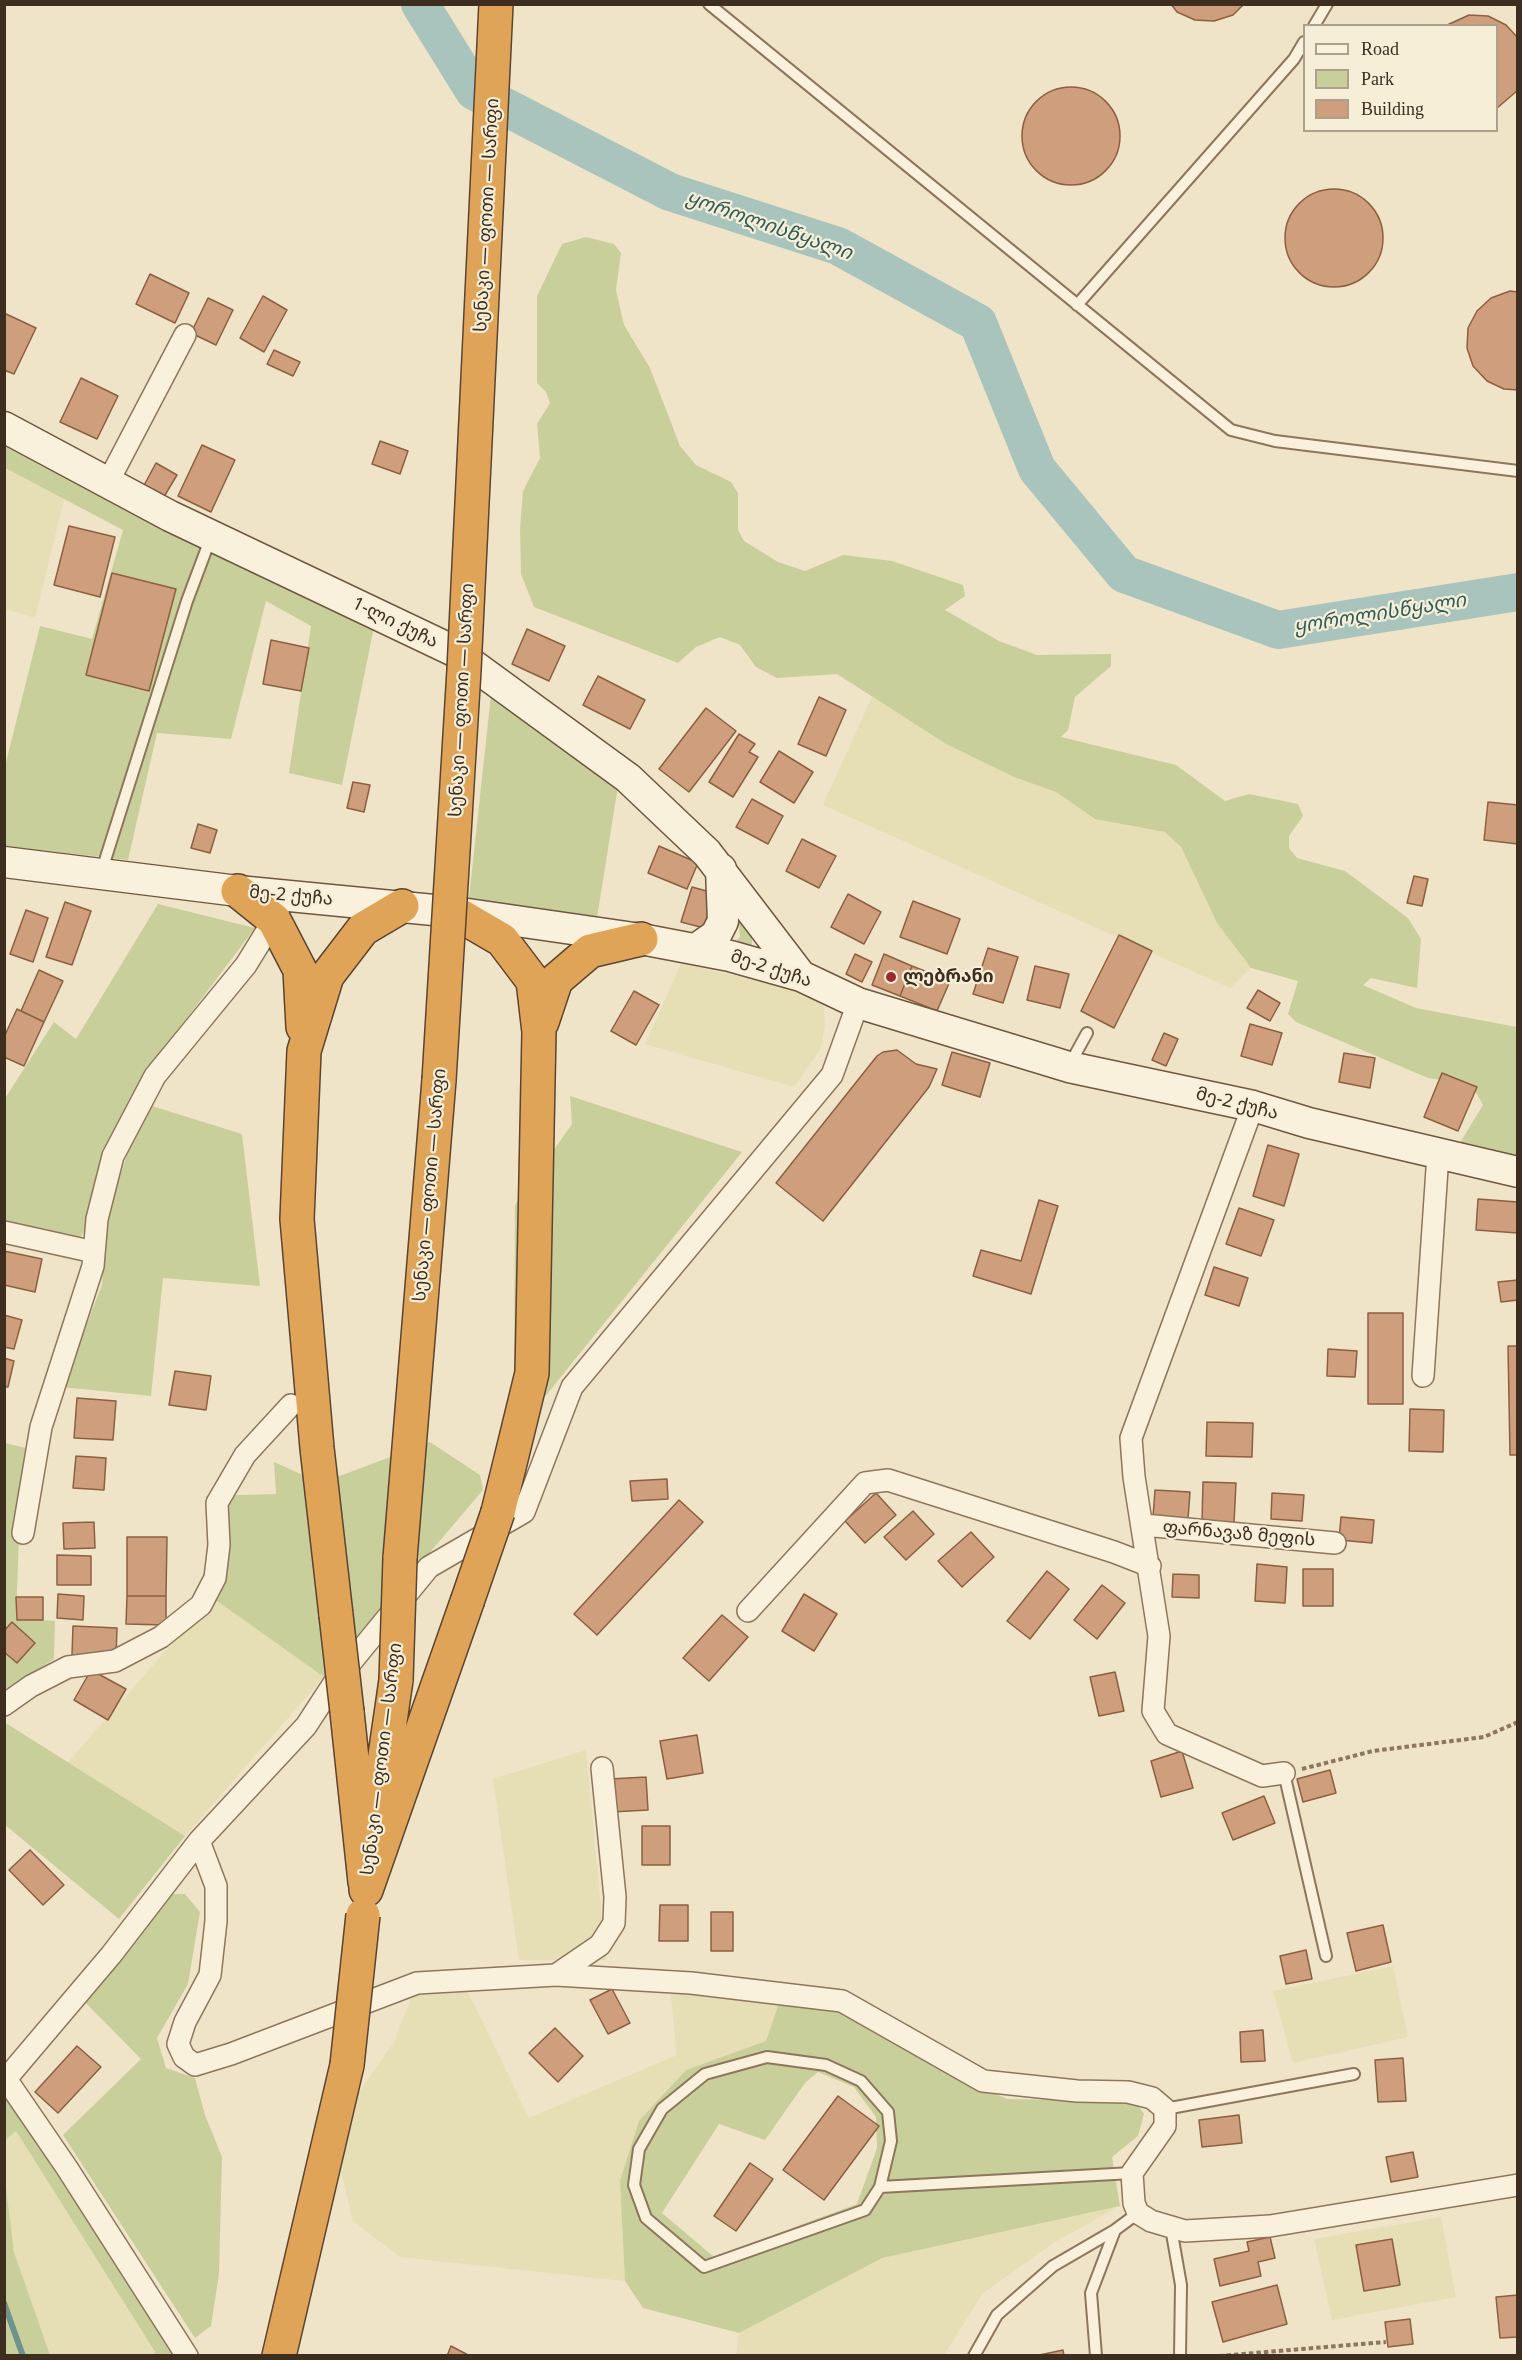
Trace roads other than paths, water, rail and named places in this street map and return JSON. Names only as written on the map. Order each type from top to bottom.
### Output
[{"type":"highway","name":"სენაკი — ფოთი — სარფი","points":[[279,2355],[347,2065],[365,1902],[396,1680],[400,1558],[439,1080],[464,670],[496,4]]},
{"type":"highway","points":[[238,891],[281,908],[300,970],[304,1051],[297,1219],[317,1448],[347,1712],[365,1902]]},
{"type":"highway","points":[[304,1051],[327,976],[363,929],[402,906]]},
{"type":"highway","points":[[365,1902],[498,1512],[532,1373],[539,1032],[533,981],[502,940],[454,912]]},
{"type":"highway","points":[[539,1032],[556,980],[590,951],[641,939]]},
{"type":"street","points":[[108,482],[185,335]]},
{"type":"street","name":"1-ლი ქუჩა","points":[[4,427],[212,535],[454,651],[628,778],[721,869],[801,976]]},
{"type":"street","name":"მე-2 ქუჩა","points":[[4,862],[238,891]]},
{"type":"street","points":[[696,949],[716,935],[723,921],[724,894],[721,869]]},
{"type":"street","name":"მე-2 ქუჩა","points":[[281,908],[402,906],[641,939],[730,956],[801,976],[858,1003],[1069,1067],[1253,1106],[1309,1123],[1518,1172]]},
{"type":"street","points":[[24,1533],[41,1427],[93,1266],[97,1219],[113,1156],[155,1076],[246,965],[281,908]]},
{"type":"street","points":[[187,2355],[67,2168],[5,2079],[14,2053],[111,1955],[199,1841],[306,1726],[334,1683],[429,1566],[524,1512],[572,1387],[832,1075],[858,1003]]},
{"type":"street","points":[[1253,1106],[1131,1438],[1134,1477],[1144,1525],[1159,1636],[1153,1711],[1167,1734],[1262,1776],[1284,1773]]},
{"type":"street","points":[[1423,1376],[1438,1154]]},
{"type":"street","points":[[4,1233],[94,1252]]},
{"type":"street","points":[[4,1705],[31,1686],[68,1667],[115,1661],[161,1637],[201,1605],[215,1578],[219,1545],[217,1503],[244,1455],[291,1405]]},
{"type":"street","points":[[748,1611],[865,1483],[888,1480],[1114,1552],[1150,1566]]},
{"type":"street","name":"ფარნავაზ მეფის","points":[[1144,1525],[1335,1543]]},
{"type":"street","points":[[556,1976],[600,1945],[614,1923],[615,1897],[602,1768]]},
{"type":"street","points":[[199,1841],[216,1886],[216,1921],[210,1975],[185,2022],[178,2044],[184,2057],[195,2065],[231,2054],[417,1983],[556,1976],[692,1983],[842,2001],[983,2081],[1077,2091],[1128,2092],[1152,2098],[1165,2109],[1165,2126],[1132,2173],[1134,2203],[1138,2212],[1151,2222],[1171,2228],[1185,2231],[1270,2226],[1518,2185]]},
{"type":"lane","points":[[708,4],[1231,430],[1275,441],[1518,471]]},
{"type":"lane","points":[[1315,24],[1327,4]]},
{"type":"lane","points":[[1077,305],[1294,59],[1303,45]]},
{"type":"lane","points":[[101,873],[187,601],[212,535]]},
{"type":"lane","points":[[1069,1067],[1087,1033]]},
{"type":"lane","points":[[1284,1773],[1326,1956]]},
{"type":"lane","points":[[767,2057],[826,2065],[861,2081],[888,2112],[891,2142],[880,2187],[865,2210],[704,2267],[646,2218],[634,2185],[639,2149],[662,2109],[705,2074],[767,2057]]},
{"type":"lane","points":[[1165,2109],[1354,2074]]},
{"type":"lane","points":[[880,2187],[1132,2173]]},
{"type":"lane","points":[[974,2355],[997,2315],[1053,2266],[1115,2230],[1138,2212]]},
{"type":"lane","points":[[1171,2228],[1181,2285],[1180,2355]]},
{"type":"lane","points":[[1096,2355],[1090,2294],[1115,2230]]},
{"type":"waterway","name":"ყოროლისწყალი","points":[[420,4],[474,91],[670,192],[838,246],[978,323],[1037,469],[1124,574],[1278,630],[1518,592]]},
{"type":"waterway","points":[[4,2303],[23,2356]]},
{"type":"place","name":"ლებრანი","points":[[891,977]]}]
